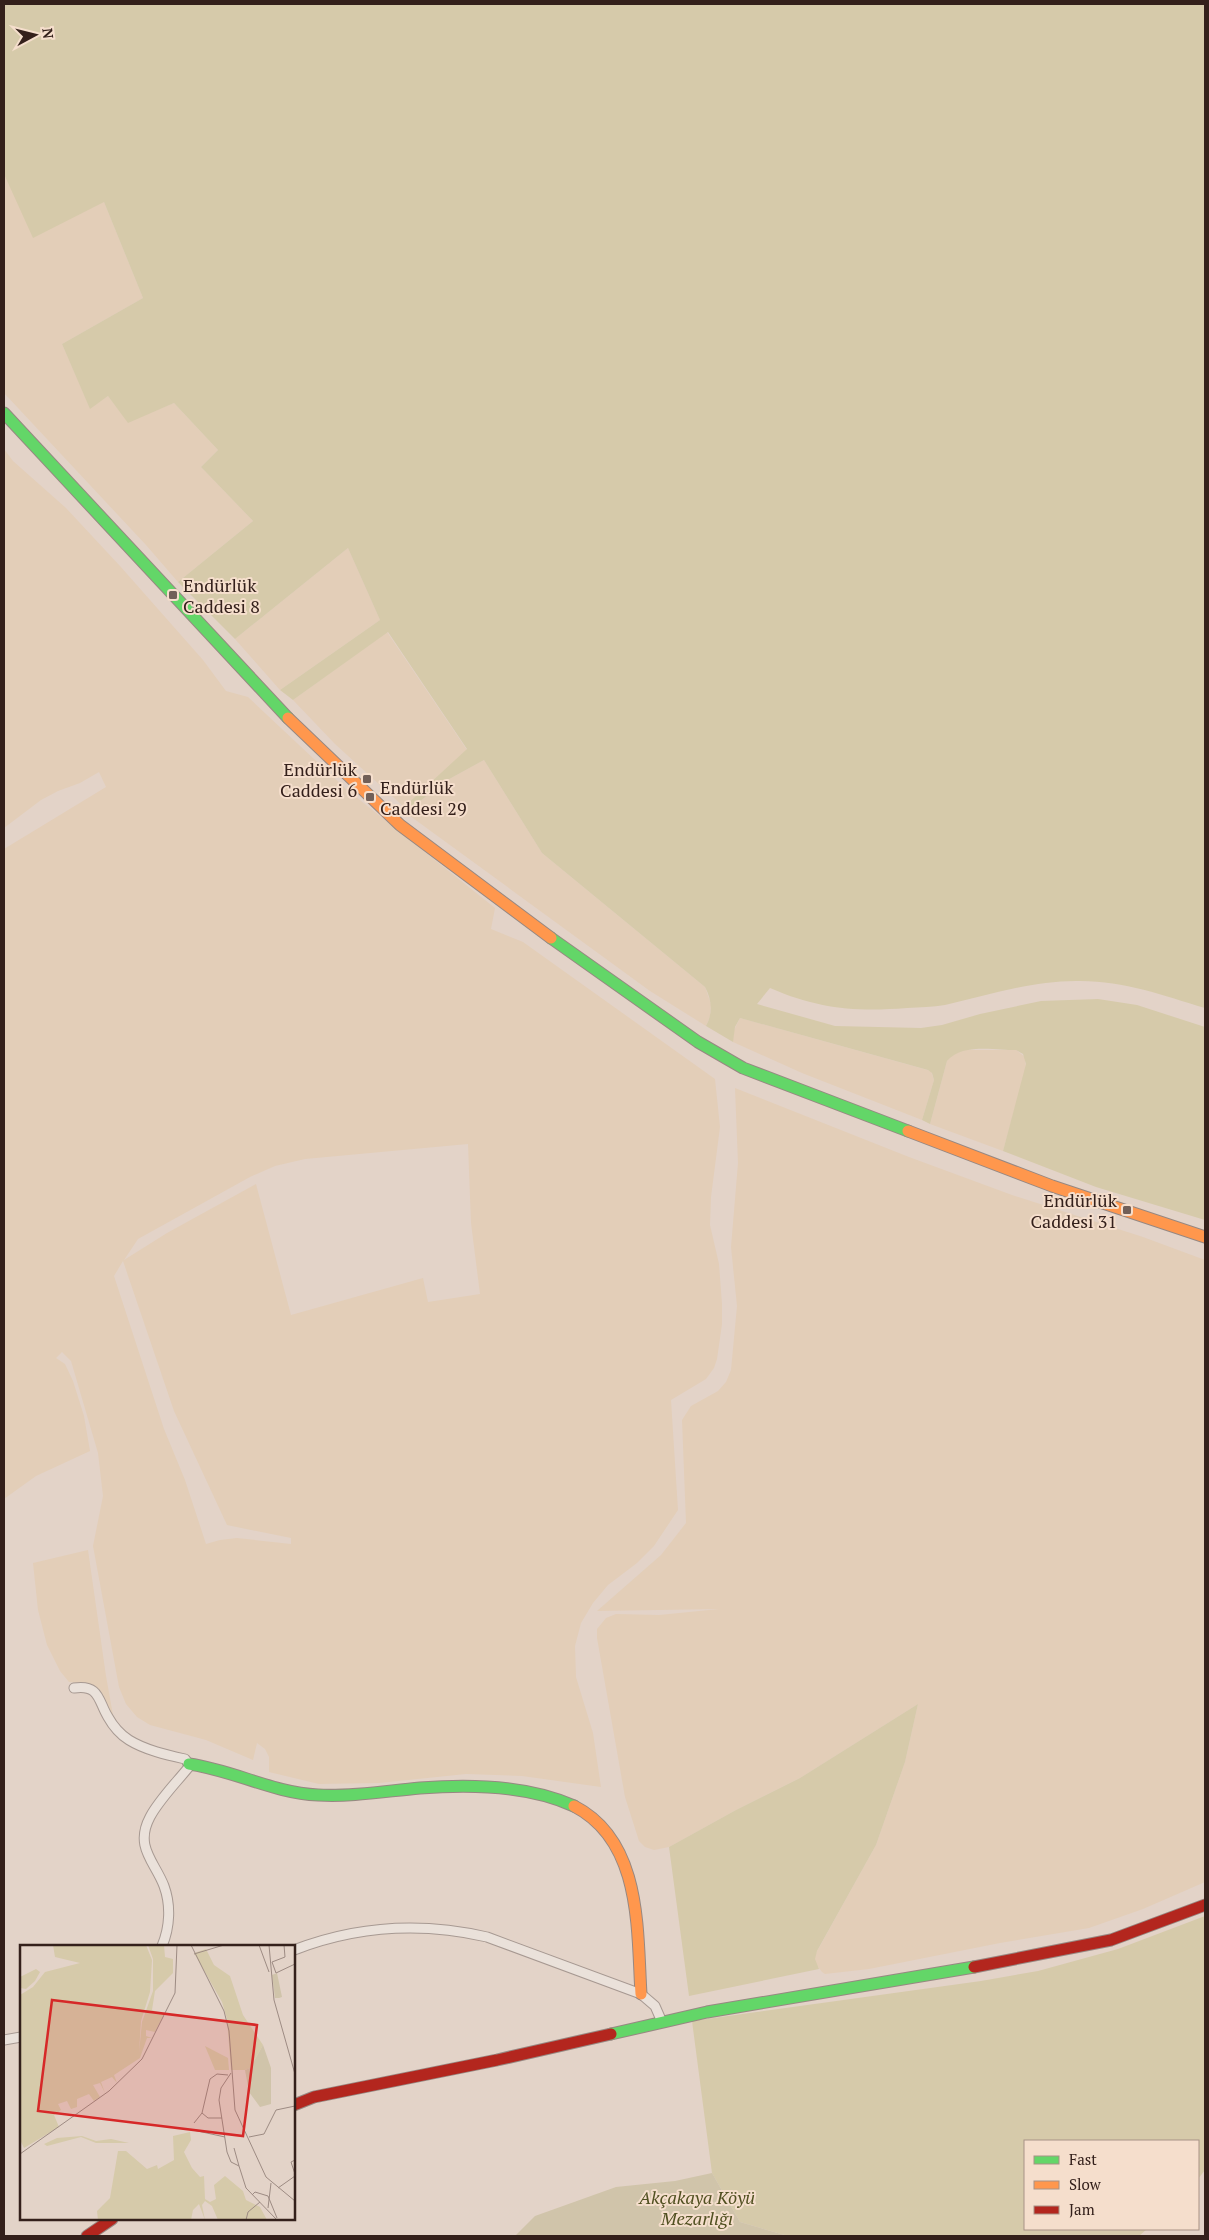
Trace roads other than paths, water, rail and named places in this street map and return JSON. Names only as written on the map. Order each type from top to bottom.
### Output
[{"type":"street","points":[[4,413],[303,734],[400,825],[544,933],[698,1042],[752,1071],[1052,1186],[1205,1237]]},
{"type":"street","points":[[74,1688],[87,1688],[98,1695],[107,1716],[116,1730],[129,1740],[185,1759],[188,1764],[188,1768],[150,1818],[145,1833],[145,1849],[151,1864],[164,1885],[169,1909],[166,1936],[162,1945]]},
{"type":"street","points":[[188,1764],[214,1768],[276,1788],[304,1794],[353,1795],[436,1787],[470,1786],[502,1789],[554,1798],[575,1806],[594,1818],[621,1857],[629,1876],[641,1994]]},
{"type":"street","points":[[295,2105],[314,2097],[497,2060],[707,2012],[948,1972],[1111,1940],[1205,1905]]},
{"type":"street","points":[[295,1950],[324,1938],[357,1931],[418,1927],[441,1928],[487,1937],[641,1994],[655,2006],[662,2022]]},
{"type":"street","points":[[4,2040],[20,2037]]},
{"type":"street","points":[[87,2236],[111,2220]]},
{"type":"place","name":"Endürlük Caddesi 8","points":[[173,595]]},
{"type":"place","name":"Endürlük Caddesi 6","points":[[367,779]]},
{"type":"place","name":"Endürlük Caddesi 29","points":[[370,797]]},
{"type":"place","name":"Endürlük Caddesi 31","points":[[1127,1210]]},
{"type":"park label","name":"Akçakaya Köyü Mezarlığı","points":[[697,2207]]}]
